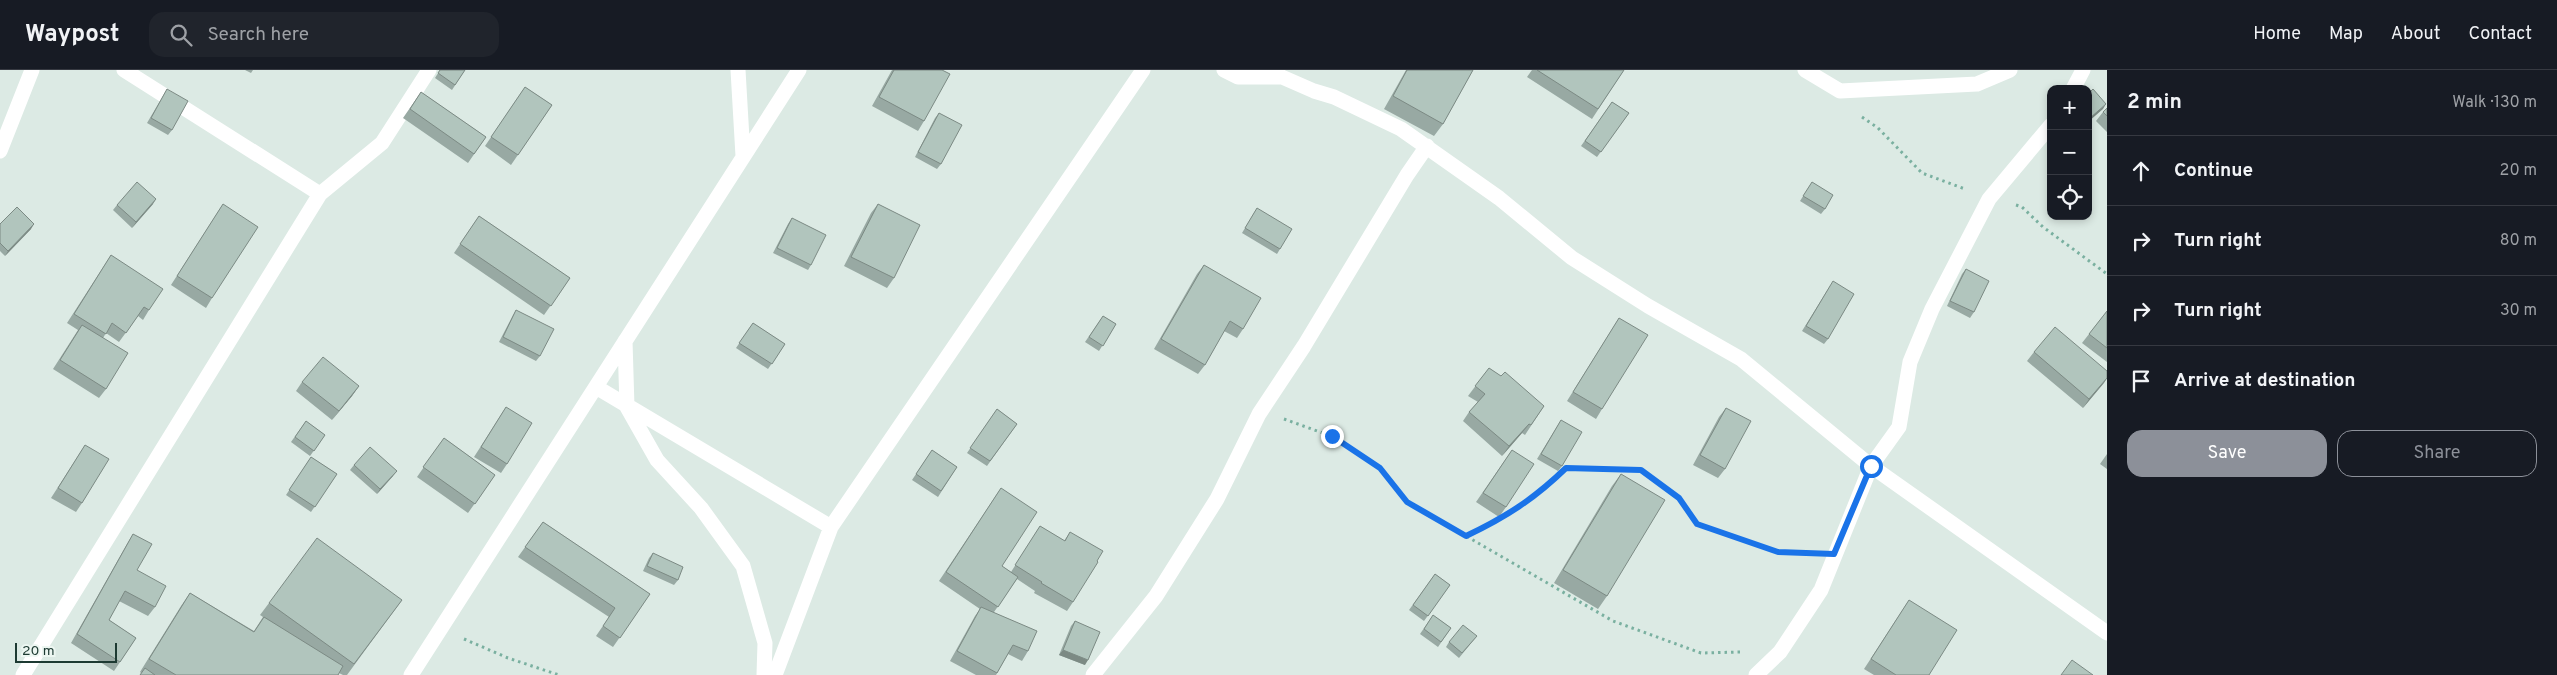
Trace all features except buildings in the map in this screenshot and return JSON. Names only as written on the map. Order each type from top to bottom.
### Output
[{"type":"street","points":[[0,151],[32,70]]},
{"type":"street","points":[[124,70],[320,194]]},
{"type":"street","points":[[22,675],[320,194],[382,143],[429,70]]},
{"type":"street","points":[[738,70],[743,156]]},
{"type":"street","points":[[412,675],[799,70]]},
{"type":"street","points":[[775,675],[831,526],[1143,70]]},
{"type":"street","points":[[1224,70],[1238,77],[1282,77],[1314,91],[1334,97],[1401,129],[1428,146],[1499,198],[1572,258],[1648,306],[1741,360],[1871,466],[2107,632]]},
{"type":"street","points":[[1805,70],[1840,91],[1977,84],[2010,70]]},
{"type":"street","points":[[2074,85],[2083,70]]},
{"type":"street","points":[[1756,675],[1780,652],[1821,590],[1871,466],[1898,427],[1910,362],[1932,309],[1989,199],[2047,129]]},
{"type":"street","points":[[1093,675],[1156,596],[1217,499],[1262,410],[1304,346],[1407,175],[1428,146]]},
{"type":"street","points":[[625,341],[627,407],[657,460],[701,508],[743,566],[765,643],[764,675]]},
{"type":"street","points":[[596,387],[831,526]]},
{"type":"path","points":[[1854,111],[1878,128],[1922,172],[1989,199],[2022,206],[2043,227],[2107,274]]},
{"type":"path","points":[[1262,410],[1332,436],[1380,468],[1407,502],[1613,620],[1701,653],[1780,652]]},
{"type":"path","points":[[1466,536],[1499,520],[1540,492],[1566,468],[1641,470],[1679,498],[1697,524],[1778,552],[1834,554]]},
{"type":"path","points":[[440,629],[508,658],[559,675]]},
{"type":"route","points":[[1332,436],[1380,468],[1407,502],[1466,536],[1499,520],[1540,492],[1566,468],[1641,470],[1679,498],[1697,524],[1778,552],[1834,554],[1871,466]]}]
